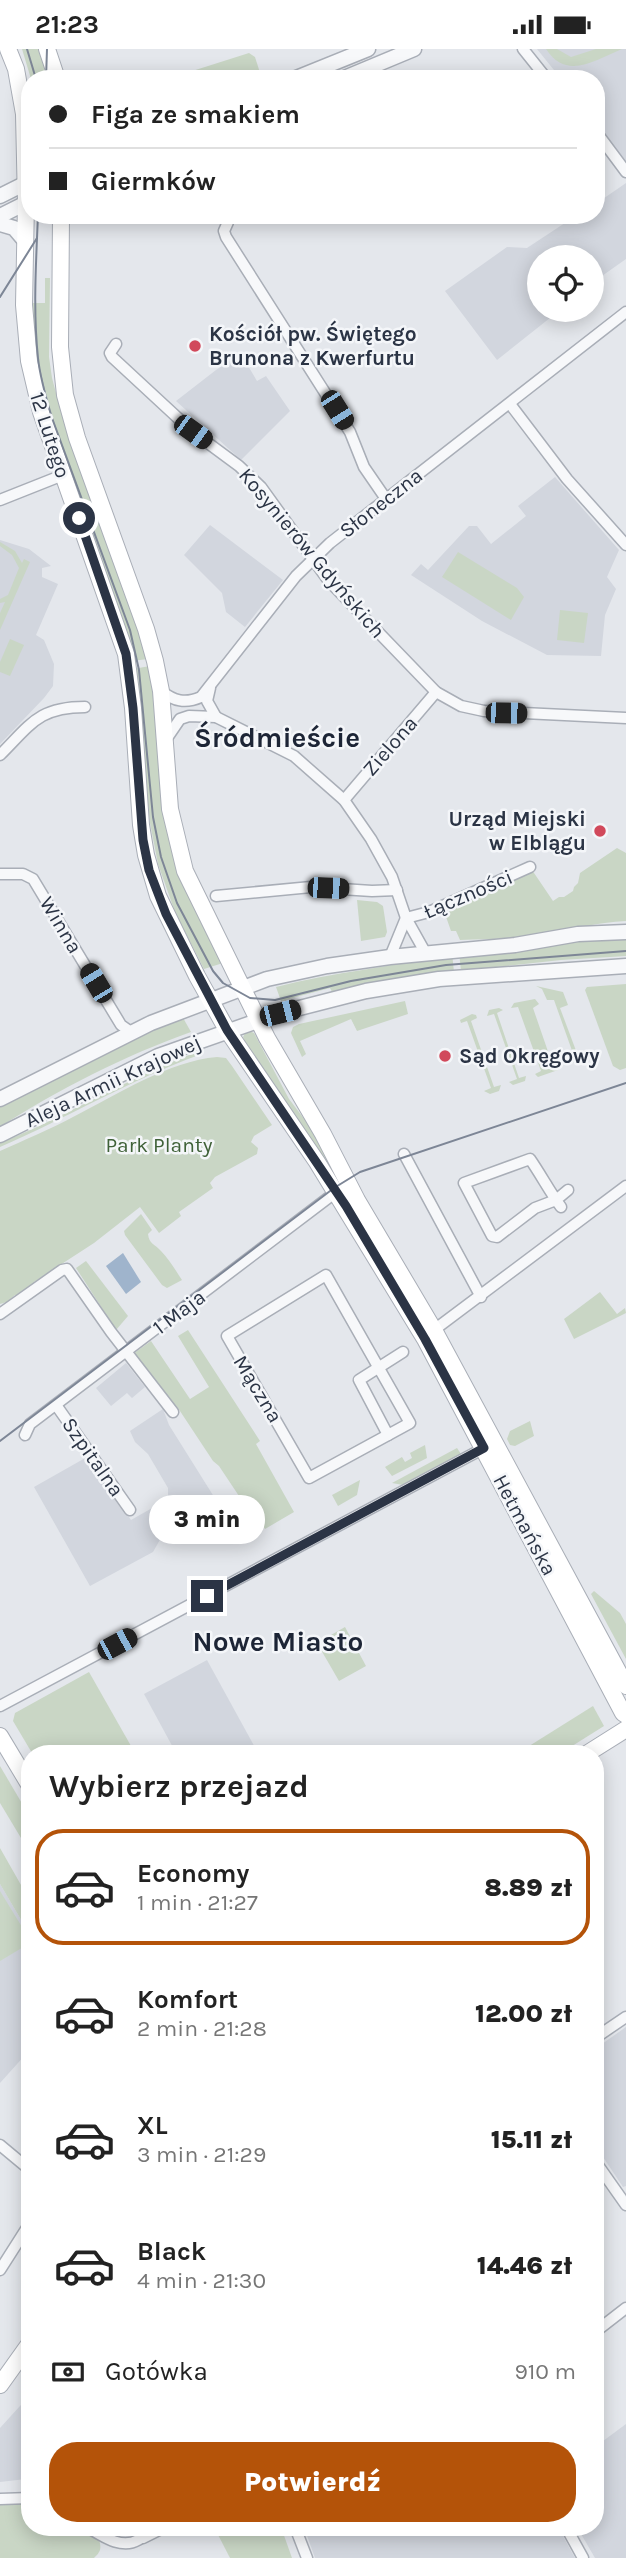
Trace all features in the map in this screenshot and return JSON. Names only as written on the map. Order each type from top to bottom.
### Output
[{"type":"main road","name":"12 Lutego","points":[[8,49],[16,69],[21,94]]},
{"type":"main road","points":[[47,49],[54,70]]},
{"type":"main road","name":"12 Lutego","points":[[26,224],[25,323],[29,361],[41,412],[126,654],[133,708],[139,811],[149,870],[166,914],[227,1030],[341,1185]]},
{"type":"main road","name":"12 Lutego","points":[[61,224],[60,347],[65,395],[77,439],[146,629],[161,691],[170,809],[185,871],[341,1185]]},
{"type":"main road","name":"Hetmańska","points":[[341,1185],[434,1331],[626,1715]]},
{"type":"main road","name":"Hetmańska","points":[[341,1185],[425,1339],[489,1445],[626,1686]]},
{"type":"main road","points":[[600,1745],[626,1728]]},
{"type":"main road","points":[[0,1736],[21,1771]]},
{"type":"main road","points":[[0,2385],[21,2356]]},
{"type":"street","points":[[316,70],[368,49]]},
{"type":"street","points":[[364,70],[414,49]]},
{"type":"street","points":[[523,49],[540,70]]},
{"type":"street","points":[[605,144],[626,172]]},
{"type":"street","points":[[0,196],[21,185]]},
{"type":"street","points":[[0,216],[21,206]]},
{"type":"street","points":[[0,224],[14,228],[25,241]]},
{"type":"street","points":[[227,224],[224,231],[226,237],[350,432],[364,467],[386,499]]},
{"type":"street","name":"Słoneczna","points":[[161,691],[172,699],[188,701],[201,697],[296,576],[312,560],[626,312]]},
{"type":"street","name":"Kosynierów Gdyńskich","points":[[116,344],[110,353],[112,357],[193,432],[239,466],[261,487],[287,520],[312,560],[352,606],[436,692],[461,706],[484,711],[626,718]]},
{"type":"street","points":[[510,404],[567,479],[626,545]]},
{"type":"street","points":[[0,500],[63,475]]},
{"type":"street","points":[[211,685],[207,701],[216,717]]},
{"type":"street","name":"Zielona","points":[[344,800],[436,692]]},
{"type":"street","points":[[0,755],[44,714],[57,708],[85,707]]},
{"type":"street","points":[[165,741],[180,719],[189,716],[216,717],[294,756],[344,800],[371,839],[397,890],[406,918],[425,952]]},
{"type":"street","name":"Łączności","points":[[406,918],[429,912],[530,867]]},
{"type":"street","name":"Winna","points":[[0,874],[23,874],[33,879],[118,1021],[131,1033]]},
{"type":"street","points":[[216,896],[311,887],[397,890]]},
{"type":"street","points":[[390,957],[406,918]]},
{"type":"street","name":"Aleja Armii Krajowej","points":[[0,1099],[131,1033],[243,987],[296,971],[425,952],[626,932]]},
{"type":"street","name":"Aleja Armii Krajowej","points":[[0,1135],[125,1071],[258,1019],[366,991],[439,979],[626,966]]},
{"type":"street","points":[[404,1154],[481,1297]]},
{"type":"street","points":[[559,1204],[530,1159],[464,1183],[492,1236],[497,1237],[535,1208],[559,1204],[568,1190]]},
{"type":"street","name":"1 Maja","points":[[25,1434],[30,1425],[341,1185]]},
{"type":"street","points":[[434,1331],[626,1186]]},
{"type":"street","points":[[0,1314],[67,1269],[173,1412]]},
{"type":"street","name":"Mączna","points":[[326,1275],[378,1367],[410,1423],[309,1478],[227,1336],[326,1275]]},
{"type":"street","points":[[388,1435],[359,1380],[403,1352]]},
{"type":"street","name":"Szpitalna","points":[[56,1405],[130,1510]]},
{"type":"street","points":[[0,1706],[489,1445]]},
{"type":"street","points":[[604,2032],[626,2017]]},
{"type":"street","points":[[0,2145],[21,2162]]},
{"type":"street","points":[[604,2174],[626,2206]]},
{"type":"street","points":[[0,2270],[21,2237]]},
{"type":"street","points":[[604,2325],[626,2308]]},
{"type":"street","points":[[0,2499],[21,2498]]},
{"type":"street","points":[[103,2536],[120,2543],[146,2536]]},
{"type":"street","points":[[137,2540],[141,2536]]},
{"type":"street","points":[[298,2536],[307,2558]]},
{"type":"street","points":[[571,2536],[583,2558]]},
{"type":"shaded area","points":[[537,49],[626,49],[626,162],[605,135],[605,70],[554,70]]},
{"type":"shaded area","points":[[626,183],[626,259],[604,275],[604,245],[532,245],[563,224],[605,224],[605,197]]},
{"type":"shaded area","points":[[507,247],[527,248],[527,322],[545,322],[497,360],[445,291]]},
{"type":"shaded area","points":[[241,354],[257,381],[266,376],[290,411],[241,460],[176,401]]},
{"type":"shaded area","points":[[555,477],[619,550],[607,577],[616,589],[605,615],[601,656],[547,655],[482,621],[411,575],[421,564],[428,570],[469,526],[477,526],[491,544],[526,516],[518,506]]},
{"type":"shaded area","points":[[210,525],[283,580],[245,627],[226,612],[222,593],[184,555]]},
{"type":"shaded area","points":[[0,540],[29,549],[51,566],[42,568],[42,577],[58,584],[36,635],[44,640],[54,664],[53,686],[0,744]]},
{"type":"shaded area","points":[[126,1363],[145,1387],[132,1398],[127,1393],[111,1406],[96,1388]]},
{"type":"shaded area","points":[[163,1409],[169,1425],[216,1500],[166,1529],[153,1552],[90,1586],[34,1487],[87,1457],[131,1520],[168,1499],[168,1488],[148,1454],[135,1442],[130,1431]]},
{"type":"shaded area","points":[[207,1660],[254,1745],[172,1745],[144,1694]]},
{"type":"shaded area","points":[[0,1884],[21,1920],[21,2060],[0,2083]]},
{"type":"shaded area","points":[[626,2027],[626,2186],[623,2187],[604,2158],[604,2043]]},
{"type":"shaded area","points":[[21,2405],[21,2480],[0,2482],[0,2428]]},
{"type":"shaded area","points":[[626,2424],[626,2558],[595,2558],[582,2536],[604,2536],[604,2440]]},
{"type":"shaded area","points":[[307,2536],[563,2536],[575,2558],[315,2558]]},
{"type":"green space","points":[[22,49],[38,49],[46,70],[28,70]]},
{"type":"green space","points":[[546,49],[557,49],[571,57],[596,49],[622,49],[592,62],[572,66],[554,59]]},
{"type":"green space","points":[[249,53],[255,57],[259,70],[195,70]]},
{"type":"green space","points":[[45,278],[50,278],[49,357],[60,408],[120,571],[148,659],[132,661],[60,451],[36,370],[29,303],[45,303]]},
{"type":"green space","points":[[0,542],[15,551],[22,563],[24,559],[30,562],[0,630],[0,613],[5,602],[0,603],[0,599],[8,595],[19,568],[12,555],[0,546]]},
{"type":"green space","points":[[458,552],[517,588],[524,597],[511,620],[442,577]]},
{"type":"green space","points":[[560,610],[588,613],[584,643],[557,640]]},
{"type":"green space","points":[[10,639],[24,645],[10,676],[0,672],[0,662]]},
{"type":"green space","points":[[150,666],[169,840],[175,862],[223,963],[204,969],[175,912],[158,864],[150,823],[133,669]]},
{"type":"green space","points":[[617,848],[626,853],[626,921],[513,938],[460,940],[456,931],[451,931],[444,911],[532,870],[553,901],[564,897],[573,891],[580,873]]},
{"type":"green space","points":[[357,900],[377,902],[383,906],[387,932],[385,937],[361,941]]},
{"type":"green space","points":[[626,937],[626,956],[461,971],[459,952]]},
{"type":"green space","points":[[452,953],[454,972],[332,992],[330,988],[281,1001],[276,987],[320,977]]},
{"type":"green space","points":[[626,984],[626,1068],[620,1070],[613,1066],[585,990],[587,987]]},
{"type":"green space","points":[[536,986],[563,992],[568,1005],[560,1008],[578,1056],[585,1054],[581,1063],[570,1062],[575,1059],[554,1000],[547,1000],[542,989]]},
{"type":"green space","points":[[535,999],[539,1004],[533,1008],[553,1066],[562,1066],[538,1077],[535,1074],[541,1071],[518,1007],[511,1008],[514,1003]]},
{"type":"green space","points":[[405,1001],[408,1014],[357,1031],[351,1019],[300,1041],[306,1054],[302,1057],[291,1033],[293,1027],[299,1024]]},
{"type":"green space","points":[[489,1010],[503,1010],[497,1013],[519,1078],[526,1076],[525,1081],[513,1085],[509,1082],[517,1079],[494,1014],[487,1016]]},
{"type":"green space","points":[[472,1014],[477,1018],[471,1021],[494,1087],[501,1085],[499,1091],[490,1094],[484,1091],[491,1088],[467,1021],[461,1023],[460,1020]]},
{"type":"green space","points":[[182,1016],[191,1032],[92,1074],[0,1127],[0,1105]]},
{"type":"green space","points":[[247,1030],[254,1033],[289,1099],[318,1137],[332,1169],[247,1047],[243,1037]]},
{"type":"green space","points":[[200,1051],[199,1055],[148,1076],[0,1147],[0,1143],[149,1072]]},
{"type":"green space","name":"Park Planty","points":[[217,1057],[226,1058],[272,1125],[254,1136],[251,1142],[258,1148],[257,1154],[215,1177],[210,1183],[213,1188],[179,1212],[181,1216],[159,1233],[140,1207],[94,1243],[34,1282],[34,1287],[30,1285],[18,1297],[15,1295],[0,1304],[0,1151],[162,1072]]},
{"type":"green space","points":[[141,1214],[152,1230],[148,1234],[150,1240],[182,1280],[167,1288],[125,1235],[124,1231]]},
{"type":"green space","points":[[86,1261],[128,1316],[116,1330],[76,1268]]},
{"type":"green space","points":[[600,1292],[617,1314],[625,1308],[626,1313],[574,1339],[564,1319]]},
{"type":"green space","points":[[188,1330],[260,1441],[256,1444],[294,1512],[265,1529],[213,1461],[178,1408],[133,1354],[151,1341],[190,1399],[209,1387],[178,1336]]},
{"type":"green space","points":[[530,1421],[534,1436],[515,1446],[510,1445],[507,1439],[510,1431]]},
{"type":"green space","points":[[425,1445],[427,1458],[392,1476],[385,1467],[402,1457],[405,1462],[412,1458],[410,1453]]},
{"type":"green space","points":[[457,1448],[461,1454],[403,1485],[392,1483]]},
{"type":"green space","points":[[360,1480],[357,1495],[338,1506],[332,1495]]},
{"type":"green space","points":[[594,1591],[620,1613],[626,1624],[626,1659],[591,1594]]},
{"type":"green space","points":[[345,1627],[366,1666],[339,1681],[317,1643]]},
{"type":"green space","points":[[89,1672],[130,1745],[27,1745],[13,1721],[15,1713]]},
{"type":"green space","points":[[593,1706],[604,1726],[574,1745],[531,1745]]},
{"type":"green space","points":[[0,1766],[21,1802],[21,1838],[0,1803]]},
{"type":"green space","points":[[0,1848],[21,1885],[21,1920],[0,1884]]},
{"type":"green space","points":[[0,1891],[21,1925],[21,1948],[0,1961]]},
{"type":"green space","points":[[21,2503],[21,2536],[92,2536],[99,2540],[99,2552],[94,2558],[0,2558],[0,2504]]},
{"type":"green space","points":[[219,2536],[284,2536],[292,2558],[230,2558]]},
{"type":"water","points":[[123,1253],[141,1282],[126,1294],[106,1266]]},
{"type":"tram line","points":[[27,49],[33,70]]},
{"type":"tram line","points":[[46,70],[47,49]]},
{"type":"tram line","points":[[38,224],[35,287],[38,358],[42,381],[52,418],[130,630],[139,670],[153,817],[161,857],[177,903],[213,971],[223,983],[250,998],[275,1000],[351,981],[446,965],[626,951]]},
{"type":"tram line","points":[[0,297],[37,238]]},
{"type":"tram line","points":[[0,1441],[334,1188],[360,1172],[626,1083]]},
{"type":"place","name":"Kościół pw. Świętego Brunona z Kwerfurtu","points":[[195,346]]},
{"type":"place","name":"Urząd Miejski w Elblągu","points":[[600,831]]},
{"type":"place","name":"Sąd Okręgowy","points":[[445,1056]]},
{"type":"district","name":"Śródmieście","points":[[277,737]]},
{"type":"district","name":"Nowe Miasto","points":[[278,1641]]},
{"type":"route","points":[[79,518],[126,654],[133,708],[139,811],[149,870],[158,896],[197,977],[227,1030],[346,1206],[425,1339],[484,1448],[207,1596]]}]
